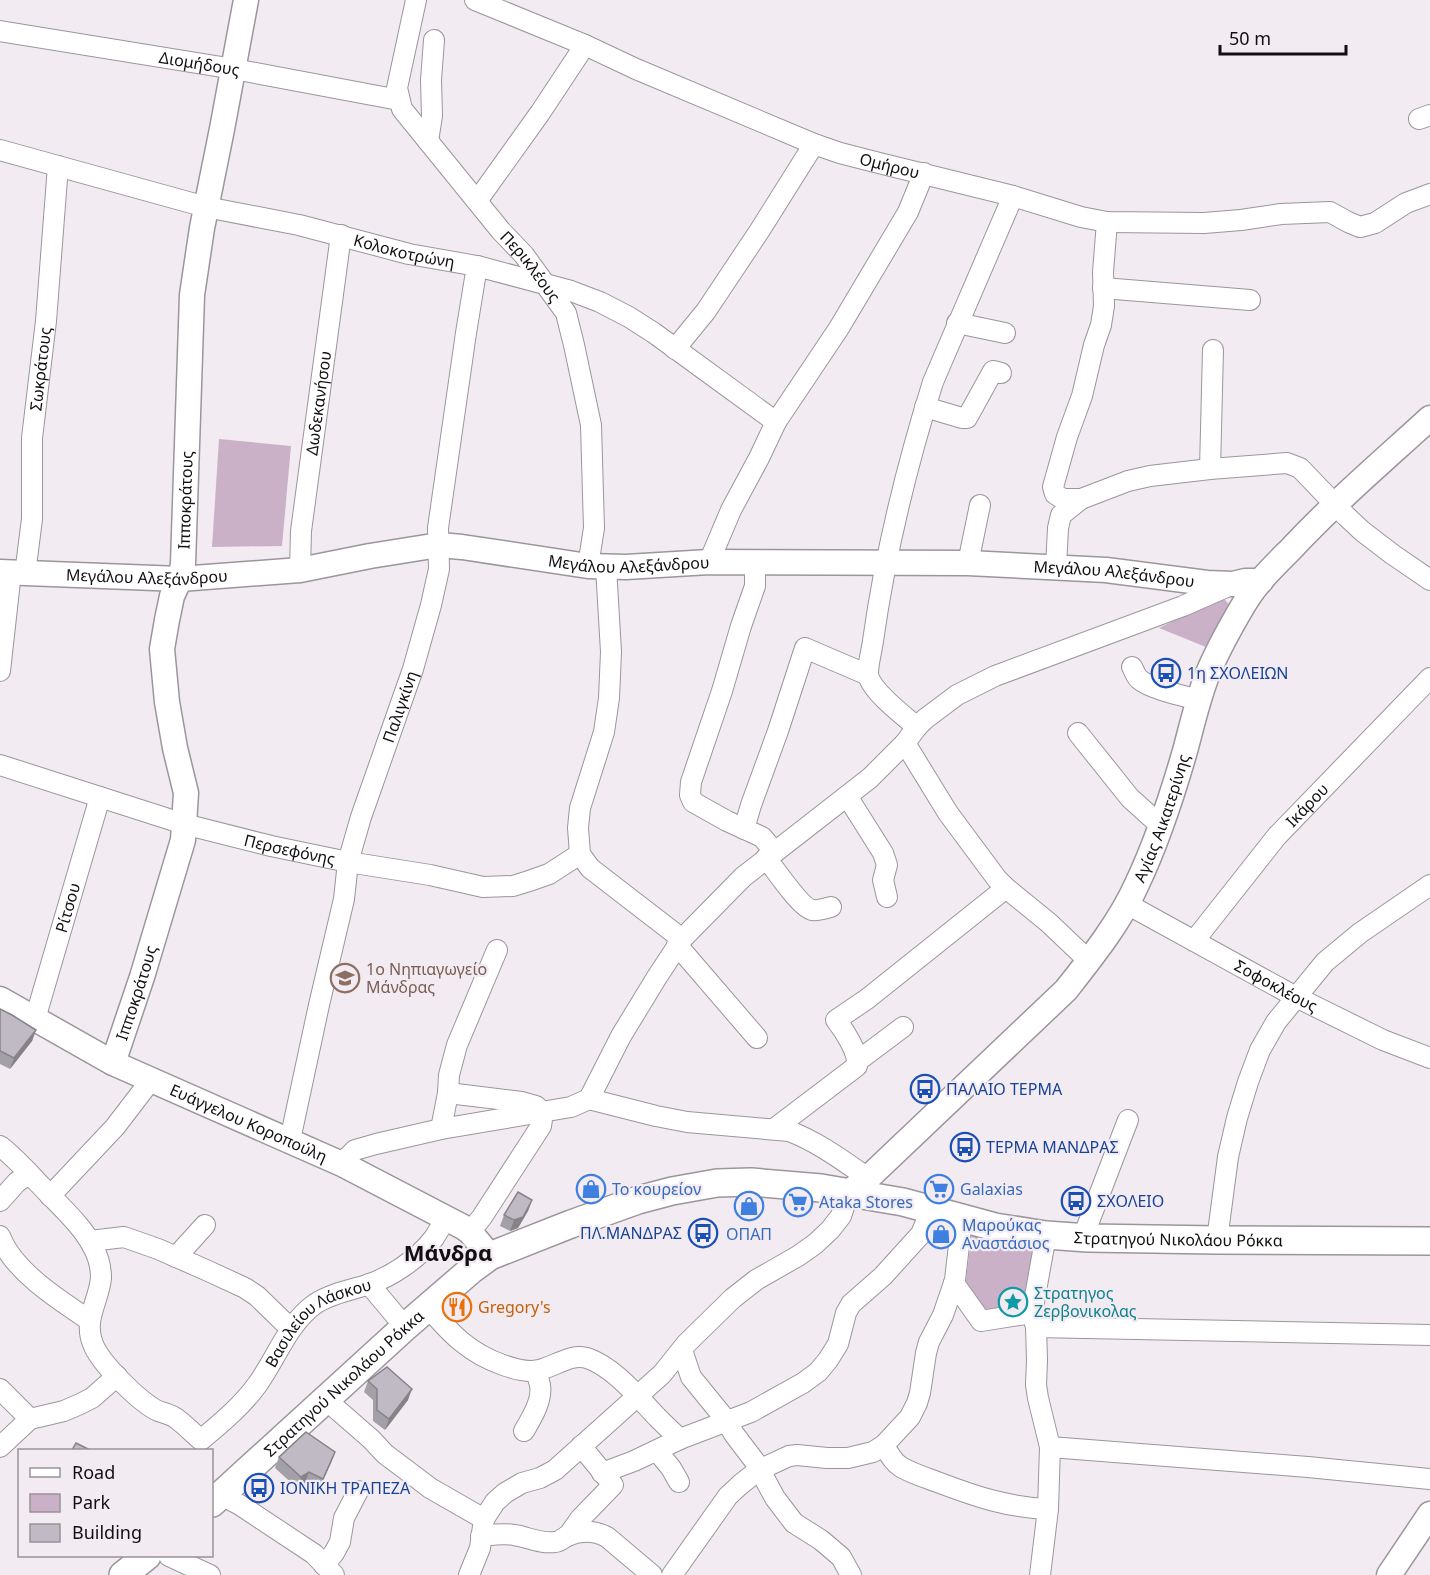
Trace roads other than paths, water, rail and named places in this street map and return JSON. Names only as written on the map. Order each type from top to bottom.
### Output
[{"type":"main road","name":"Στρατηγού Νικολάου Ρόκκα","points":[[216,1499],[405,1327],[490,1256],[638,1200],[717,1183],[858,1185],[903,1202],[962,1219],[1046,1235],[1083,1238],[1430,1241]]},
{"type":"main road","points":[[123,1575],[146,1557]]},
{"type":"street","name":"Ιπποκράτους","points":[[113,1063],[142,977],[183,840],[186,793],[167,702],[162,649],[166,620],[183,564],[192,295],[206,207],[246,0]]},
{"type":"street","points":[[399,100],[397,88],[416,0]]},
{"type":"street","name":"Ομήρου","points":[[476,0],[814,144],[840,153],[1014,196],[1081,217],[1107,222],[1204,223],[1281,214],[1330,212],[1360,227],[1375,223],[1406,203],[1430,194]]},
{"type":"street","name":"Διομήδους","points":[[0,31],[234,69],[399,100]]},
{"type":"street","points":[[428,141],[432,116],[431,80],[434,40]]},
{"type":"street","points":[[477,201],[585,45]]},
{"type":"street","name":"Περικλέους","points":[[399,100],[402,109],[524,255],[566,314],[574,345],[591,425],[597,567],[611,652],[609,698],[604,732],[580,808],[578,828],[580,854]]},
{"type":"street","points":[[675,349],[706,311],[814,144]]},
{"type":"street","name":"Κολοκοτρώνη","points":[[0,150],[206,207],[299,225],[410,254],[477,266],[571,291],[600,302],[629,317],[776,422]]},
{"type":"street","name":"Σωκράτους","points":[[0,670],[12,573],[32,519],[32,438],[46,321],[58,166]]},
{"type":"street","points":[[709,562],[731,510],[776,422],[838,328],[908,212],[924,173]]},
{"type":"street","points":[[917,727],[875,688],[868,675],[886,562],[933,382],[1014,196]]},
{"type":"street","points":[[1081,499],[1063,499],[1056,494],[1053,487],[1067,437],[1082,396],[1101,325],[1104,306],[1103,272],[1107,222]]},
{"type":"street","name":"Δωδεκανήσου","points":[[300,570],[301,531],[341,235]]},
{"type":"street","name":"Παλιγκίνη","points":[[290,1140],[344,899],[348,862],[361,817],[416,658],[439,569],[438,528],[477,266]]},
{"type":"street","points":[[1104,288],[1250,300]]},
{"type":"street","points":[[957,323],[1005,333]]},
{"type":"street","points":[[1210,469],[1212,350]]},
{"type":"street","points":[[925,407],[967,418],[993,371],[1001,373]]},
{"type":"street","name":"Αγίας Αικατερίνης","points":[[858,1185],[1066,990],[1089,961],[1127,904],[1137,884],[1161,826],[1208,674],[1245,602],[1261,581],[1336,504],[1430,418]]},
{"type":"street","points":[[1056,567],[1061,515],[1081,499],[1128,481],[1150,476],[1287,463],[1300,468],[1362,531],[1430,580]]},
{"type":"street","points":[[968,563],[980,505]]},
{"type":"street","name":"Μεγάλου Αλεξάνδρου","points":[[12,573],[180,579],[300,570],[370,556],[439,546],[462,546],[597,567],[709,562],[968,563],[1106,570],[1207,583],[1233,584],[1261,581]]},
{"type":"street","points":[[755,563],[755,586],[691,783],[690,795],[693,802],[762,837],[770,855],[799,900],[808,908],[814,911],[831,907]]},
{"type":"street","points":[[344,1165],[355,1150],[441,1129],[571,1107],[589,1098],[621,1036],[680,942],[743,877],[870,778],[925,719],[957,695],[995,676],[1183,606],[1233,584]]},
{"type":"street","points":[[744,829],[805,648],[868,675]]},
{"type":"street","points":[[1132,667],[1138,679],[1150,685],[1169,693],[1199,700]]},
{"type":"street","name":"Ικάρου","points":[[1194,941],[1277,836],[1430,678]]},
{"type":"street","points":[[1078,733],[1131,798],[1161,826]]},
{"type":"street","points":[[905,743],[954,821],[997,879],[1089,961]]},
{"type":"street","name":"Περσεφόνης","points":[[0,765],[184,824],[271,846],[348,862],[430,875],[483,888],[513,886],[529,881],[549,873],[580,854]]},
{"type":"street","points":[[847,796],[883,853],[887,865],[883,880],[887,897]]},
{"type":"street","name":"Ρίτσου","points":[[35,1019],[100,797]]},
{"type":"street","points":[[580,854],[590,868],[680,942],[757,1038]]},
{"type":"street","points":[[1217,1240],[1228,1157],[1237,1118],[1260,1050],[1270,1031],[1325,962],[1360,933],[1430,885]]},
{"type":"street","points":[[774,1129],[857,1066],[858,1058],[836,1020],[867,999],[1006,888]]},
{"type":"street","name":"Σοφοκλέους","points":[[1127,904],[1296,997],[1383,1040],[1430,1058]]},
{"type":"street","points":[[441,1129],[448,1093],[448,1075],[457,1045],[497,950]]},
{"type":"street","name":"Ευάγγελου Κοροπούλη","points":[[0,999],[113,1063],[344,1165],[471,1232],[490,1256]]},
{"type":"street","points":[[858,1058],[863,1057],[903,1027]]},
{"type":"street","points":[[50,1196],[115,1127],[151,1080]]},
{"type":"street","points":[[448,1093],[522,1102],[536,1106],[543,1113]]},
{"type":"street","points":[[469,1575],[480,1548],[482,1527],[495,1502],[522,1483],[540,1478],[555,1470],[662,1374],[733,1298],[756,1280],[806,1250],[830,1230],[841,1216],[858,1185],[831,1152],[789,1131],[687,1122],[589,1098]]},
{"type":"street","points":[[471,1232],[541,1126],[543,1113]]},
{"type":"street","points":[[1083,1238],[1128,1120]]},
{"type":"street","points":[[0,1146],[75,1222],[93,1246],[99,1260],[101,1274],[99,1291],[89,1320],[89,1332],[93,1346],[101,1359],[117,1376],[92,1398],[80,1404],[64,1411],[30,1419],[0,1447]]},
{"type":"street","points":[[0,1201],[17,1182],[29,1174]]},
{"type":"street","points":[[602,1473],[726,1420],[751,1412],[818,1372],[837,1344],[851,1304],[884,1276],[921,1234],[931,1210]]},
{"type":"street","name":"Βασιλείου Λάσκου","points":[[117,1376],[154,1408],[175,1417],[201,1440],[232,1413],[256,1387],[291,1329],[304,1314],[316,1304],[330,1297],[388,1276],[422,1251],[434,1238],[445,1218]]},
{"type":"street","points":[[672,1575],[728,1496],[759,1470],[789,1456],[848,1458],[873,1452],[884,1445],[910,1417],[920,1393],[929,1342],[943,1315],[954,1283],[962,1219]]},
{"type":"street","points":[[176,1257],[206,1225]]},
{"type":"street","points":[[1040,1575],[1048,1509],[1050,1447],[1036,1385],[1034,1320],[1046,1235]]},
{"type":"street","points":[[0,1236],[17,1264],[53,1296],[89,1320]]},
{"type":"street","points":[[90,1242],[124,1237],[176,1257],[245,1288],[257,1296],[291,1329]]},
{"type":"street","points":[[954,1283],[981,1321],[1034,1320],[1156,1331],[1288,1331],[1430,1335]]},
{"type":"street","points":[[369,1284],[405,1327]]},
{"type":"street","points":[[428,1307],[458,1340],[489,1360],[512,1368],[535,1371],[574,1358],[585,1357],[596,1362],[637,1396],[680,1439]]},
{"type":"street","points":[[682,1350],[691,1377],[726,1420],[775,1498],[794,1523],[821,1540],[841,1557],[851,1575]]},
{"type":"street","points":[[524,1431],[534,1412],[540,1393],[535,1371]]},
{"type":"street","points":[[0,1389],[30,1419]]},
{"type":"street","points":[[325,1399],[385,1454],[482,1527],[541,1542],[557,1542],[568,1536],[588,1531],[599,1532],[652,1575]]},
{"type":"street","points":[[884,1445],[890,1456],[900,1466],[924,1478],[999,1503],[1048,1509]]},
{"type":"street","points":[[568,1536],[580,1519],[613,1485],[581,1446]]},
{"type":"street","points":[[1050,1447],[1430,1479]]},
{"type":"street","points":[[657,1451],[679,1482]]},
{"type":"street","points":[[329,1570],[340,1542],[345,1518],[358,1491]]},
{"type":"street","points":[[216,1499],[240,1505],[314,1554],[329,1570]]},
{"type":"street","points":[[1389,1575],[1430,1514]]},
{"type":"street","points":[[172,1557],[210,1575]]},
{"type":"place","name":"1η ΣΧΟΛΕΙΩΝ","points":[[1166,673]]},
{"type":"place","name":"1ο Νηπιαγωγείο Μάνδρας","points":[[345,978]]},
{"type":"place","name":"ΠΑΛΑΙΟ ΤΕΡΜΑ","points":[[925,1089]]},
{"type":"place","name":"ΤΕΡΜΑ ΜΑΝΔΡΑΣ","points":[[965,1147]]},
{"type":"place","name":"Το κουρείον","points":[[591,1189]]},
{"type":"place","name":"Galaxias","points":[[939,1189]]},
{"type":"place","name":"ΣΧΟΛΕΙΟ","points":[[1076,1201]]},
{"type":"place","name":"Ataka Stores","points":[[798,1202]]},
{"type":"place","name":"ΟΠΑΠ","points":[[749,1206]]},
{"type":"place","name":"ΠΛ.ΜΑΝΔΡΑΣ","points":[[703,1233]]},
{"type":"place","name":"Μαρούκας Αναστάσιος","points":[[941,1234]]},
{"type":"place","name":"Στρατηγος Ζερβονικολας","points":[[1013,1302]]},
{"type":"place","name":"Gregory's","points":[[457,1307]]},
{"type":"place","name":"ΙΟΝΙΚΗ ΤΡΑΠΕΖΑ","points":[[259,1488]]},
{"type":"district","name":"Μάνδρα","points":[[448,1252]]}]
